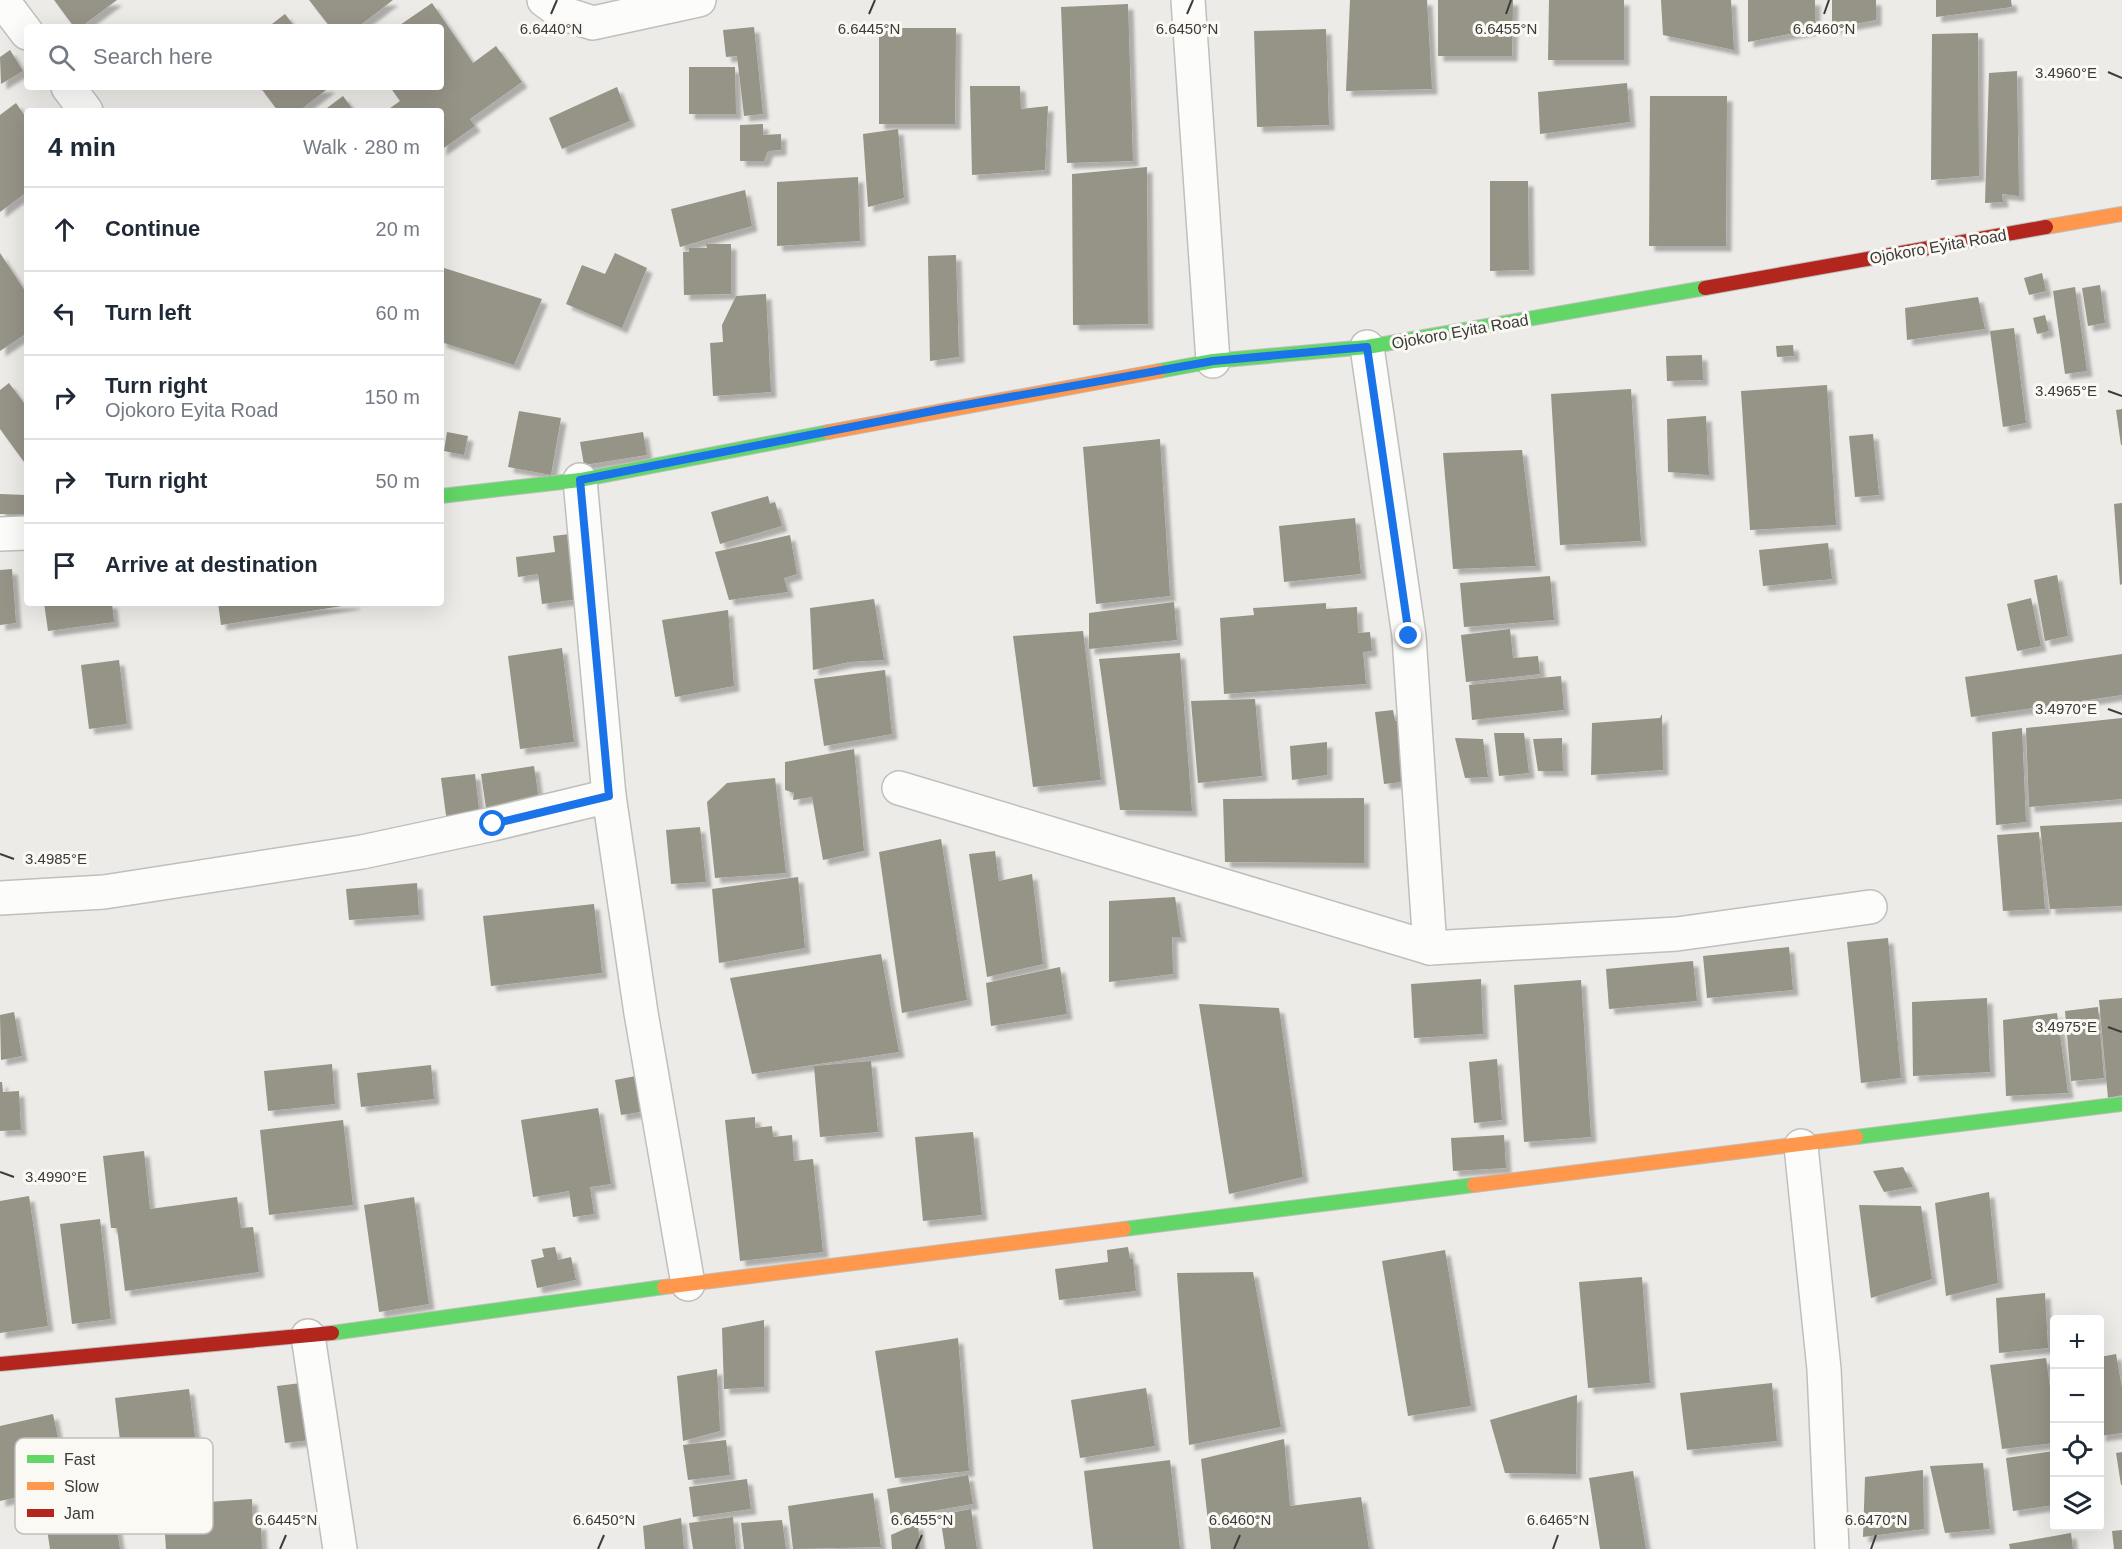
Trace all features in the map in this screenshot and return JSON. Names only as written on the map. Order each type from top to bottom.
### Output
[{"type":"street","points":[[2,0],[24,29]]},
{"type":"street","points":[[544,0],[562,13],[592,22],[699,0]]},
{"type":"street","points":[[1188,0],[1213,361]]},
{"type":"street","points":[[70,90],[84,108]]},
{"type":"street","name":"Ojokoro Eyita Road","points":[[444,496],[580,480],[943,409],[1213,361],[1367,347],[2122,214]]},
{"type":"street","points":[[1367,347],[1409,636],[1430,948]]},
{"type":"street","points":[[580,480],[609,796],[641,1013],[688,1284]]},
{"type":"street","points":[[0,534],[24,533]]},
{"type":"street","points":[[899,788],[1430,948],[1677,934],[1870,907]]},
{"type":"street","points":[[0,898],[104,892],[362,852],[609,796]]},
{"type":"street","points":[[0,1364],[308,1336],[688,1284],[2122,1104]]},
{"type":"street","points":[[1801,1146],[1824,1369],[1832,1549]]},
{"type":"street","points":[[308,1336],[340,1549]]},
{"type":"building","points":[[54,0],[117,0],[85,24],[72,24]]},
{"type":"building","points":[[309,0],[393,0],[362,24],[328,24]]},
{"type":"building","points":[[1350,0],[1427,0],[1432,89],[1346,91]]},
{"type":"building","points":[[1438,0],[1513,0],[1512,56],[1438,56]]},
{"type":"building","points":[[1549,0],[1624,0],[1624,60],[1548,60]]},
{"type":"building","points":[[1661,0],[1731,0],[1734,50],[1663,35]]},
{"type":"building","points":[[1748,0],[1815,0],[1815,29],[1748,42]]},
{"type":"building","points":[[1832,0],[1876,0],[1876,20],[1832,28]]},
{"type":"building","points":[[1936,0],[2011,0],[2012,7],[1936,17]]},
{"type":"building","points":[[432,3],[473,63],[496,46],[522,82],[470,119],[475,126],[444,148],[444,108],[390,108],[400,101],[392,90],[444,90],[444,24],[401,24]]},
{"type":"building","points":[[1128,4],[1133,161],[1067,163],[1061,7]]},
{"type":"building","points":[[285,14],[293,24],[272,24]]},
{"type":"building","points":[[754,27],[763,114],[744,116],[737,56],[726,57],[723,30]]},
{"type":"building","points":[[879,28],[956,28],[955,124],[879,124]]},
{"type":"building","points":[[1326,29],[1329,125],[1257,127],[1254,31]]},
{"type":"building","points":[[1978,33],[1979,176],[1931,180],[1932,34]]},
{"type":"building","points":[[10,50],[23,71],[1,84],[0,57]]},
{"type":"building","points":[[689,67],[735,67],[736,114],[689,114]]},
{"type":"building","points":[[2017,71],[2019,196],[2002,194],[2003,202],[1985,203],[1989,73]]},
{"type":"building","points":[[1627,83],[1630,122],[1540,134],[1538,92]]},
{"type":"building","points":[[970,86],[1020,86],[1021,109],[1048,106],[1045,170],[972,175]]},
{"type":"building","points":[[617,87],[630,121],[562,149],[549,118]]},
{"type":"building","points":[[262,90],[326,90],[303,108],[276,108]]},
{"type":"building","points":[[343,96],[352,108],[327,108]]},
{"type":"building","points":[[1650,96],[1727,96],[1726,246],[1649,246]]},
{"type":"building","points":[[16,103],[24,115],[24,194],[0,212],[0,115]]},
{"type":"building","points":[[763,124],[763,135],[781,134],[781,150],[768,151],[764,161],[740,161],[740,125]]},
{"type":"building","points":[[898,129],[904,198],[868,207],[863,134]]},
{"type":"building","points":[[1147,167],[1148,324],[1073,325],[1072,174]]},
{"type":"building","points":[[858,177],[860,241],[777,246],[777,182]]},
{"type":"building","points":[[1490,181],[1528,181],[1529,270],[1490,271]]},
{"type":"building","points":[[745,190],[752,226],[680,247],[671,209]]},
{"type":"building","points":[[706,244],[731,244],[731,294],[684,295],[683,252],[689,252],[689,248],[707,248]]},
{"type":"building","points":[[0,253],[24,289],[24,335],[0,351]]},
{"type":"building","points":[[615,253],[647,268],[622,328],[566,304],[582,265],[605,274]]},
{"type":"building","points":[[956,255],[959,357],[930,361],[928,256]]},
{"type":"building","points":[[444,268],[542,299],[514,365],[444,343]]},
{"type":"building","points":[[2042,273],[2046,291],[2029,295],[2024,278]]},
{"type":"building","points":[[2100,285],[2105,323],[2088,326],[2082,288]]},
{"type":"building","points":[[2075,287],[2087,371],[2065,374],[2053,291]]},
{"type":"building","points":[[766,294],[771,392],[713,396],[710,343],[723,342],[722,325],[736,296]]},
{"type":"building","points":[[1978,297],[1985,329],[1907,340],[1905,308]]},
{"type":"building","points":[[2045,315],[2049,331],[2037,334],[2033,318]]},
{"type":"building","points":[[2014,328],[2026,423],[2003,427],[1990,331]]},
{"type":"building","points":[[1793,345],[1794,356],[1777,357],[1776,346]]},
{"type":"building","points":[[1702,355],[1703,380],[1667,381],[1666,356]]},
{"type":"building","points":[[9,383],[24,403],[24,462],[0,429],[0,390]]},
{"type":"building","points":[[1827,385],[1836,525],[1750,530],[1741,391]]},
{"type":"building","points":[[1631,389],[1641,541],[1560,545],[1551,394]]},
{"type":"building","points":[[2122,409],[2122,445],[2121,445],[2116,410]]},
{"type":"building","points":[[519,411],[561,418],[551,475],[508,467]]},
{"type":"building","points":[[1706,416],[1709,475],[1668,472],[1667,419]]},
{"type":"building","points":[[447,432],[468,436],[464,455],[444,451]]},
{"type":"building","points":[[643,432],[647,455],[584,465],[580,442]]},
{"type":"building","points":[[1873,434],[1879,495],[1855,497],[1849,436]]},
{"type":"building","points":[[1160,439],[1170,596],[1096,604],[1083,447]]},
{"type":"building","points":[[1522,450],[1536,566],[1453,569],[1443,453]]},
{"type":"building","points":[[0,494],[24,495],[24,514],[0,514]]},
{"type":"building","points":[[768,496],[770,504],[775,502],[782,526],[720,544],[711,512]]},
{"type":"building","points":[[2122,503],[2122,584],[2120,585],[2114,504]]},
{"type":"building","points":[[1355,518],[1361,574],[1284,582],[1279,526]]},
{"type":"building","points":[[570,534],[579,599],[542,604],[538,574],[518,577],[516,557],[555,552],[553,536]]},
{"type":"building","points":[[790,535],[797,574],[784,578],[788,592],[729,600],[715,552]]},
{"type":"building","points":[[1828,543],[1832,579],[1763,586],[1759,550]]},
{"type":"building","points":[[12,569],[16,623],[0,625],[0,570]]},
{"type":"building","points":[[2057,575],[2068,636],[2045,641],[2034,580]]},
{"type":"building","points":[[1550,576],[1554,620],[1464,627],[1460,583]]},
{"type":"building","points":[[2031,598],[2041,646],[2017,651],[2007,604]]},
{"type":"building","points":[[874,599],[884,660],[849,662],[813,670],[810,608]]},
{"type":"building","points":[[1174,602],[1177,640],[1089,649],[1089,613]]},
{"type":"building","points":[[1326,603],[1326,609],[1357,607],[1358,633],[1370,632],[1372,651],[1363,652],[1366,684],[1224,694],[1220,618],[1254,615],[1253,608]]},
{"type":"building","points":[[44,606],[112,606],[114,622],[48,631]]},
{"type":"building","points":[[218,606],[342,606],[221,625]]},
{"type":"building","points":[[728,610],[734,686],[675,697],[662,620]]},
{"type":"building","points":[[1510,629],[1513,658],[1538,656],[1540,674],[1466,682],[1461,635]]},
{"type":"building","points":[[1083,631],[1101,780],[1033,787],[1013,636]]},
{"type":"building","points":[[562,648],[574,742],[520,749],[508,656]]},
{"type":"building","points":[[1180,653],[1192,811],[1120,810],[1099,659]]},
{"type":"building","points":[[2122,654],[2122,695],[1971,717],[1965,677]]},
{"type":"building","points":[[119,660],[127,724],[89,729],[81,665]]},
{"type":"building","points":[[885,670],[892,734],[824,746],[814,679]]},
{"type":"building","points":[[1561,676],[1564,710],[1472,720],[1469,685]]},
{"type":"building","points":[[1255,699],[1262,776],[1198,783],[1191,701]]},
{"type":"building","points":[[1393,710],[1395,721],[1400,720],[1405,763],[1400,764],[1402,782],[1384,784],[1375,712]]},
{"type":"building","points":[[1662,714],[1663,770],[1591,775],[1592,723],[1660,718]]},
{"type":"building","points":[[2122,718],[2122,799],[2029,807],[2026,728]]},
{"type":"building","points":[[2022,728],[2026,822],[1996,825],[1992,732]]},
{"type":"building","points":[[1494,733],[1524,733],[1529,773],[1499,776]]},
{"type":"building","points":[[1455,738],[1483,739],[1488,777],[1465,778]]},
{"type":"building","points":[[1562,738],[1563,771],[1538,771],[1533,739]]},
{"type":"building","points":[[1327,742],[1327,775],[1292,780],[1290,746]]},
{"type":"building","points":[[854,749],[864,851],[823,860],[812,797],[793,800],[794,793],[785,790],[785,762]]},
{"type":"building","points":[[534,766],[541,814],[488,822],[481,774]]},
{"type":"building","points":[[475,774],[481,826],[448,830],[441,778]]},
{"type":"building","points":[[775,778],[786,873],[715,878],[707,802],[727,783]]},
{"type":"building","points":[[1364,798],[1364,863],[1225,862],[1223,799]]},
{"type":"building","points":[[2122,822],[2122,906],[2050,909],[2040,826]]},
{"type":"building","points":[[700,827],[706,882],[671,884],[666,830]]},
{"type":"building","points":[[2039,832],[2045,909],[2003,911],[1997,835]]},
{"type":"building","points":[[941,839],[967,1000],[902,1013],[879,852]]},
{"type":"building","points":[[995,851],[999,881],[1032,874],[1043,964],[987,977],[969,854]]},
{"type":"building","points":[[798,877],[805,948],[719,963],[712,889]]},
{"type":"building","points":[[417,883],[419,915],[349,920],[346,889]]},
{"type":"building","points":[[1175,897],[1181,937],[1172,937],[1173,974],[1109,982],[1109,901]]},
{"type":"building","points":[[594,904],[602,973],[491,986],[483,916]]},
{"type":"building","points":[[1888,938],[1901,1078],[1861,1083],[1847,942]]},
{"type":"building","points":[[1789,947],[1793,990],[1707,998],[1703,956]]},
{"type":"building","points":[[881,954],[899,1052],[752,1074],[730,978]]},
{"type":"building","points":[[1693,961],[1697,1001],[1609,1009],[1606,969]]},
{"type":"building","points":[[1060,967],[1067,1014],[991,1026],[986,983]]},
{"type":"building","points":[[1481,979],[1483,1034],[1414,1038],[1411,984]]},
{"type":"building","points":[[1581,980],[1591,1137],[1524,1142],[1514,985]]},
{"type":"building","points":[[1987,998],[1990,1072],[1913,1076],[1912,1002]]},
{"type":"building","points":[[2122,998],[2122,1095],[2108,1098],[2099,1000]]},
{"type":"building","points":[[1199,1004],[1279,1008],[1303,1177],[1229,1194]]},
{"type":"building","points":[[2098,1007],[2104,1078],[2071,1081],[2065,1011]]},
{"type":"building","points":[[14,1012],[22,1056],[1,1060],[0,1015]]},
{"type":"building","points":[[2057,1013],[2068,1093],[2006,1096],[2003,1020]]},
{"type":"building","points":[[1497,1059],[1502,1120],[1474,1123],[1469,1062]]},
{"type":"building","points":[[871,1061],[878,1132],[820,1137],[814,1066]]},
{"type":"building","points":[[332,1064],[335,1104],[268,1111],[264,1071]]},
{"type":"building","points":[[431,1065],[434,1099],[361,1107],[357,1073]]},
{"type":"building","points":[[641,1075],[647,1111],[621,1115],[615,1080]]},
{"type":"building","points":[[0,1082],[2,1082],[3,1092],[19,1091],[21,1130],[0,1131]]},
{"type":"building","points":[[598,1108],[611,1184],[590,1187],[594,1214],[573,1217],[569,1191],[533,1197],[521,1120]]},
{"type":"building","points":[[755,1117],[755,1128],[772,1126],[773,1137],[792,1135],[794,1161],[813,1159],[823,1252],[740,1261],[725,1120]]},
{"type":"building","points":[[343,1120],[353,1205],[269,1215],[260,1130]]},
{"type":"building","points":[[973,1132],[982,1215],[923,1221],[915,1137]]},
{"type":"building","points":[[1504,1135],[1506,1168],[1453,1171],[1451,1138]]},
{"type":"building","points":[[144,1151],[150,1209],[237,1197],[241,1228],[253,1227],[259,1272],[125,1291],[117,1228],[111,1228],[103,1156]]},
{"type":"building","points":[[1903,1167],[1913,1187],[1884,1192],[1873,1171]]},
{"type":"building","points":[[1989,1192],[1998,1283],[1946,1296],[1935,1203]]},
{"type":"building","points":[[29,1196],[48,1326],[0,1333],[0,1201]]},
{"type":"building","points":[[414,1197],[429,1304],[379,1312],[364,1205]]},
{"type":"building","points":[[1859,1205],[1921,1206],[1932,1279],[1871,1298]]},
{"type":"building","points":[[100,1219],[111,1319],[72,1324],[60,1224]]},
{"type":"building","points":[[555,1247],[558,1260],[571,1257],[576,1280],[537,1288],[531,1260],[544,1257],[542,1249]]},
{"type":"building","points":[[1128,1247],[1130,1259],[1133,1259],[1136,1291],[1059,1300],[1055,1269],[1108,1262],[1107,1250]]},
{"type":"building","points":[[1445,1250],[1471,1406],[1408,1416],[1382,1261]]},
{"type":"building","points":[[1253,1272],[1281,1427],[1189,1445],[1177,1273]]},
{"type":"building","points":[[1642,1277],[1650,1383],[1588,1388],[1579,1282]]},
{"type":"building","points":[[2045,1293],[2048,1348],[1999,1353],[1996,1298]]},
{"type":"building","points":[[764,1320],[764,1387],[724,1389],[722,1328]]},
{"type":"building","points":[[958,1338],[969,1471],[895,1478],[875,1351]]},
{"type":"building","points":[[2116,1354],[2122,1388],[2122,1433],[2104,1435],[2104,1369],[2104,1356]]},
{"type":"building","points":[[2046,1358],[2050,1388],[2050,1443],[2002,1449],[1990,1365]]},
{"type":"building","points":[[717,1369],[720,1431],[683,1441],[677,1376]]},
{"type":"building","points":[[309,1382],[317,1439],[285,1443],[277,1386]]},
{"type":"building","points":[[1772,1383],[1777,1441],[1687,1450],[1680,1393]]},
{"type":"building","points":[[1146,1388],[1155,1446],[1080,1458],[1071,1400]]},
{"type":"building","points":[[189,1389],[195,1438],[120,1438],[115,1398]]},
{"type":"building","points":[[1577,1395],[1576,1474],[1505,1473],[1490,1420]]},
{"type":"building","points":[[53,1414],[58,1438],[15,1438],[15,1498],[0,1501],[0,1426]]},
{"type":"building","points":[[1284,1439],[1290,1506],[1361,1497],[1369,1549],[1211,1549],[1201,1459]]},
{"type":"building","points":[[726,1440],[730,1475],[688,1480],[683,1445]]},
{"type":"building","points":[[2050,1452],[2050,1506],[2013,1511],[2006,1458]]},
{"type":"building","points":[[2122,1452],[2122,1485],[2121,1485],[2116,1453]]},
{"type":"building","points":[[1170,1460],[1180,1549],[1093,1549],[1084,1471]]},
{"type":"building","points":[[1983,1463],[1990,1529],[1945,1533],[1930,1466]]},
{"type":"building","points":[[1923,1470],[1924,1529],[1863,1537],[1865,1477]]},
{"type":"building","points":[[1633,1471],[1646,1549],[1600,1549],[1589,1478]]},
{"type":"building","points":[[968,1475],[973,1504],[891,1518],[887,1489]]},
{"type":"building","points":[[747,1479],[751,1509],[693,1517],[689,1487]]},
{"type":"building","points":[[873,1493],[881,1547],[793,1549],[788,1506]]},
{"type":"building","points":[[252,1499],[253,1525],[261,1524],[262,1549],[166,1549],[165,1534],[213,1534],[213,1502]]},
{"type":"building","points":[[971,1509],[977,1549],[945,1549],[940,1515]]},
{"type":"building","points":[[733,1517],[736,1549],[693,1549],[689,1523]]},
{"type":"building","points":[[681,1518],[684,1549],[645,1549],[643,1526]]},
{"type":"building","points":[[782,1520],[786,1549],[744,1549],[741,1523]]},
{"type":"building","points":[[918,1523],[920,1549],[892,1549],[891,1535]]},
{"type":"building","points":[[2122,1530],[2122,1549],[2114,1549],[2112,1531]]},
{"type":"building","points":[[2071,1533],[2073,1549],[2010,1549],[2009,1544]]},
{"type":"building","points":[[48,1534],[118,1534],[120,1549],[50,1549]]},
{"type":"traffic: fast","points":[[1159,371],[1213,361],[1367,347],[1705,288]]},
{"type":"traffic: fast","points":[[444,496],[580,480],[828,432]]},
{"type":"traffic: fast","points":[[1856,1137],[2122,1104]]},
{"type":"traffic: fast","points":[[1124,1229],[1474,1185]]},
{"type":"traffic: fast","points":[[332,1333],[664,1287]]},
{"type":"traffic: slow","points":[[2046,227],[2122,214]]},
{"type":"traffic: slow","points":[[828,432],[1159,371]]},
{"type":"traffic: slow","points":[[1474,1185],[1856,1137]]},
{"type":"traffic: slow","points":[[664,1287],[1124,1229]]},
{"type":"traffic: jam","points":[[1705,288],[2046,227]]},
{"type":"traffic: jam","points":[[0,1364],[332,1333]]},
{"type":"route","points":[[493,824],[609,796],[580,480],[943,409],[1213,361],[1367,347],[1409,636]]}]
